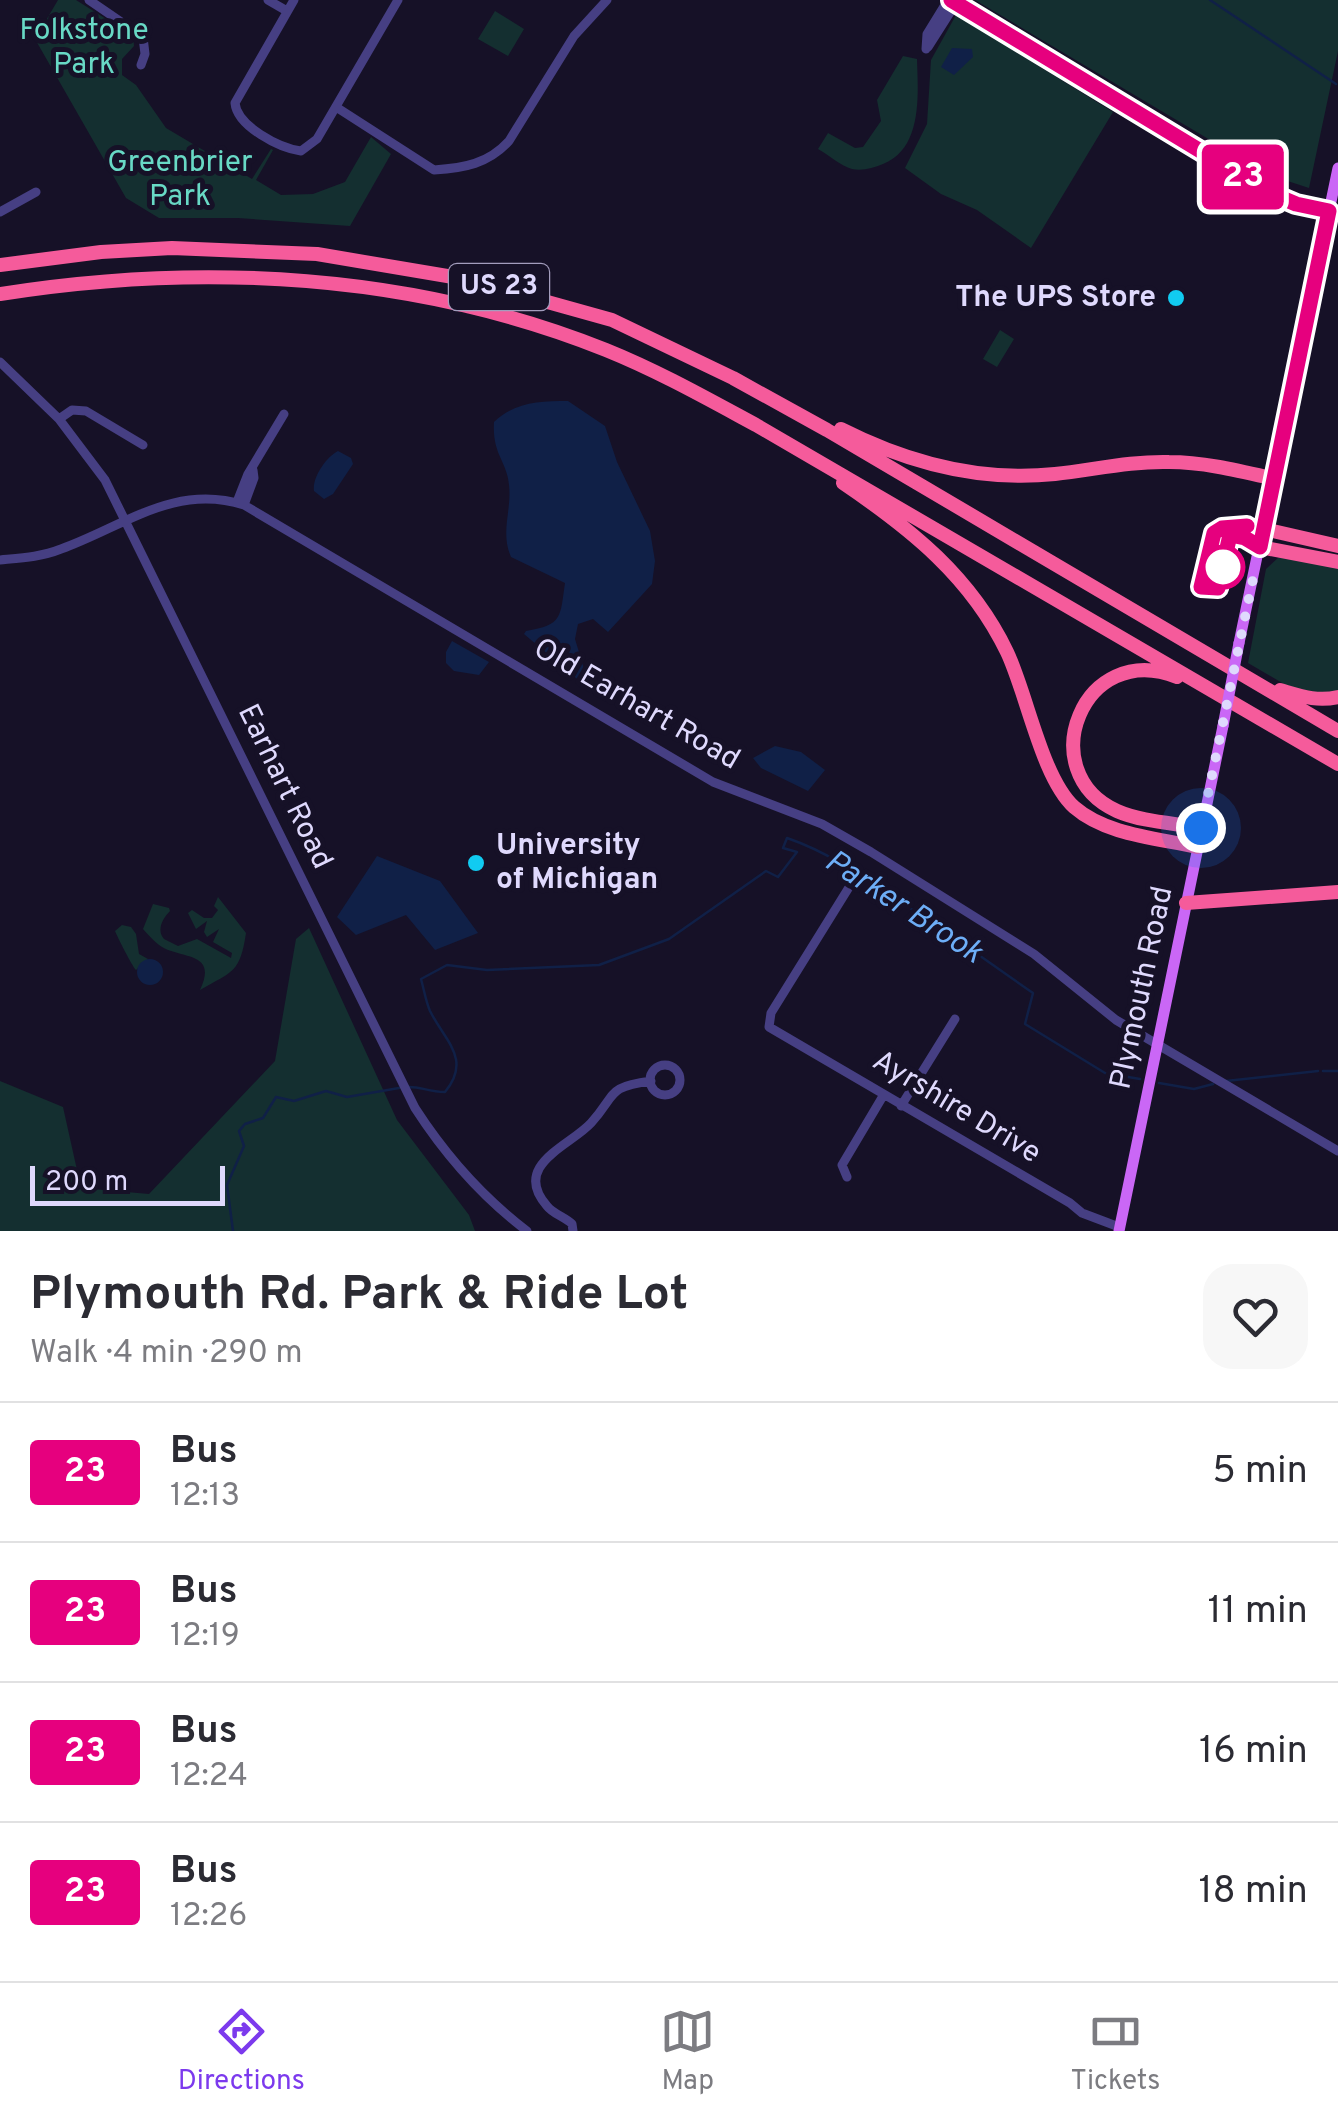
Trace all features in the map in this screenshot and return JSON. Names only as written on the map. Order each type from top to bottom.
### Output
[{"type":"highway","name":"US 23","points":[[0,265],[172,248],[318,254],[466,278],[612,320],[768,396],[1338,732]]},
{"type":"highway","name":"US 23","points":[[0,294],[88,281],[172,276],[288,280],[390,292],[475,310],[578,340],[682,385],[756,424],[1338,764]]},
{"type":"highway","points":[[612,320],[730,367],[879,448],[927,464],[983,475],[1019,476],[1169,462],[1274,479]]},
{"type":"highway","points":[[756,424],[914,534],[960,578],[1008,654],[1050,768],[1074,807],[1108,827],[1197,847]]},
{"type":"highway","points":[[1264,529],[1338,546]]},
{"type":"highway","points":[[1260,547],[1338,562]]},
{"type":"highway","points":[[1201,828],[1118,811],[1088,788],[1076,766],[1074,747],[1075,726],[1082,707],[1096,688],[1112,678],[1150,669],[1174,675],[1259,718]]},
{"type":"highway","points":[[1256,683],[1304,698],[1338,697]]},
{"type":"highway","points":[[1186,903],[1338,892]]},
{"type":"main road","name":"Plymouth Road","points":[[1119,1229],[1274,479],[1334,212],[1338,168]]},
{"type":"street","points":[[90,0],[143,37],[146,54],[141,65]]},
{"type":"street","points":[[268,0],[287,11]]},
{"type":"street","points":[[294,0],[239,93],[236,110],[244,122],[300,151],[312,145],[398,0]]},
{"type":"street","points":[[336,106],[434,170],[478,164],[497,154],[509,141],[574,36],[607,0]]},
{"type":"street","points":[[952,1],[926,49],[927,34],[952,1]]},
{"type":"street","points":[[952,1],[1270,193],[1296,204],[1334,212]]},
{"type":"street","points":[[4,210],[36,192]]},
{"type":"street","name":"Earhart Road","points":[[0,362],[59,419],[105,480],[414,1108],[473,1186],[527,1231]]},
{"type":"street","points":[[59,419],[72,410],[86,411],[143,444]]},
{"type":"street","points":[[240,503],[284,414]]},
{"type":"street","name":"Old Earhart Road","points":[[0,560],[57,551],[156,505],[208,497],[240,503],[712,782],[822,824],[872,852],[1021,945],[1116,1020],[1338,1151]]},
{"type":"street","name":"Ayrshire Drive","points":[[856,876],[770,1013],[768,1027],[1070,1203],[1082,1214],[1119,1229]]},
{"type":"street","points":[[901,1106],[955,1019]]},
{"type":"street","points":[[574,1231],[572,1224],[546,1206],[537,1185],[540,1166],[546,1157],[590,1125],[612,1093],[628,1084],[650,1081]]},
{"type":"street","points":[[847,1178],[842,1165],[883,1096]]},
{"type":"green space","points":[[58,0],[76,0],[133,36],[134,46],[122,59],[122,75],[136,85],[166,128],[252,179],[273,150],[256,180],[281,195],[313,194],[345,182],[371,137],[391,154],[350,226],[238,218],[159,218],[126,198],[35,39]]},
{"type":"green space","points":[[975,0],[1338,0],[1338,51],[1309,188],[1269,175]]},
{"type":"green space","points":[[495,11],[524,29],[508,56],[478,39]]},
{"type":"green space","points":[[956,15],[1113,112],[1031,248],[977,210],[941,194],[905,168],[927,124],[931,60]]},
{"type":"green space","points":[[903,56],[917,59],[917,103],[912,133],[896,156],[875,167],[856,170],[818,149],[828,133],[855,148],[863,147],[881,121],[877,100]]},
{"type":"green space","points":[[1000,330],[1014,339],[997,367],[983,359]]},
{"type":"green space","points":[[1279,557],[1338,568],[1338,693],[1301,694],[1248,663],[1266,569]]},
{"type":"green space","points":[[218,897],[246,933],[244,946],[233,969],[200,990],[203,965],[164,948],[143,929],[153,904],[169,908],[161,928],[164,939],[178,946],[197,939],[231,958],[232,953],[213,942],[219,929],[207,937],[207,921],[196,929],[188,913],[192,910],[212,918],[218,910],[214,906]]},
{"type":"green space","points":[[122,925],[131,927],[139,954],[148,959],[136,970],[115,931]]},
{"type":"green space","points":[[309,928],[397,1120],[469,1215],[475,1231],[0,1231],[0,1081],[63,1107],[81,1188],[149,1194],[275,1061],[296,939]]},
{"type":"water","points":[[952,48],[972,49],[973,57],[954,75],[941,67]]},
{"type":"water","points":[[568,401],[605,426],[617,462],[650,531],[655,561],[652,584],[608,632],[593,619],[578,624],[575,639],[588,682],[583,684],[524,634],[558,618],[565,583],[511,557],[506,539],[509,485],[494,433],[494,422],[510,410],[538,402]]},
{"type":"water","points":[[338,451],[351,458],[353,464],[333,494],[324,499],[314,491],[315,480]]},
{"type":"water","points":[[452,641],[489,662],[479,675],[454,671],[446,663]]},
{"type":"water","points":[[775,746],[801,752],[825,770],[808,791],[761,768],[753,758]]},
{"type":"water","points":[[377,856],[440,881],[478,933],[435,950],[406,915],[356,935],[337,917]]},
{"type":"water","points":[[150,959],[159,963],[163,972],[159,981],[150,985],[141,981],[137,972],[141,963]]},
{"type":"waterway","points":[[1210,0],[1336,84]]},
{"type":"waterway","name":"Parker Brook","points":[[407,1087],[445,1092],[456,1070],[453,1050],[430,1011],[421,979],[447,965],[487,970],[599,965],[669,939],[766,871],[778,877],[797,852],[783,848],[787,838],[819,851],[863,877],[1033,993],[1025,1024],[1105,1073],[1140,1079]]},
{"type":"waterway","name":"Parker Brook","points":[[1226,1081],[1318,1071]]},
{"type":"waterway","name":"Parker Brook","points":[[1323,1071],[1338,1071]]},
{"type":"waterway","name":"Parker Brook","points":[[1159,1083],[1194,1089],[1213,1084]]},
{"type":"waterway","name":"Parker Brook","points":[[233,1231],[227,1185],[244,1146],[239,1131],[245,1124],[263,1118],[276,1097],[294,1101],[326,1091],[347,1097],[399,1088]]},
{"type":"bus line","name":"23","points":[[951,0],[1270,193],[1329,211],[1260,547],[1230,535],[1218,588],[1201,587],[1214,533],[1222,528],[1247,526]]},
{"type":"place","name":"The UPS Store","points":[[1176,298]]},
{"type":"place","name":"University of Michigan","points":[[476,863]]},
{"type":"route","points":[[1201,828],[1253,579],[1223,567]]},
{"type":"park label","name":"Folkstone Park","points":[[84,48]]},
{"type":"park label","name":"Greenbrier Park","points":[[180,180]]}]
